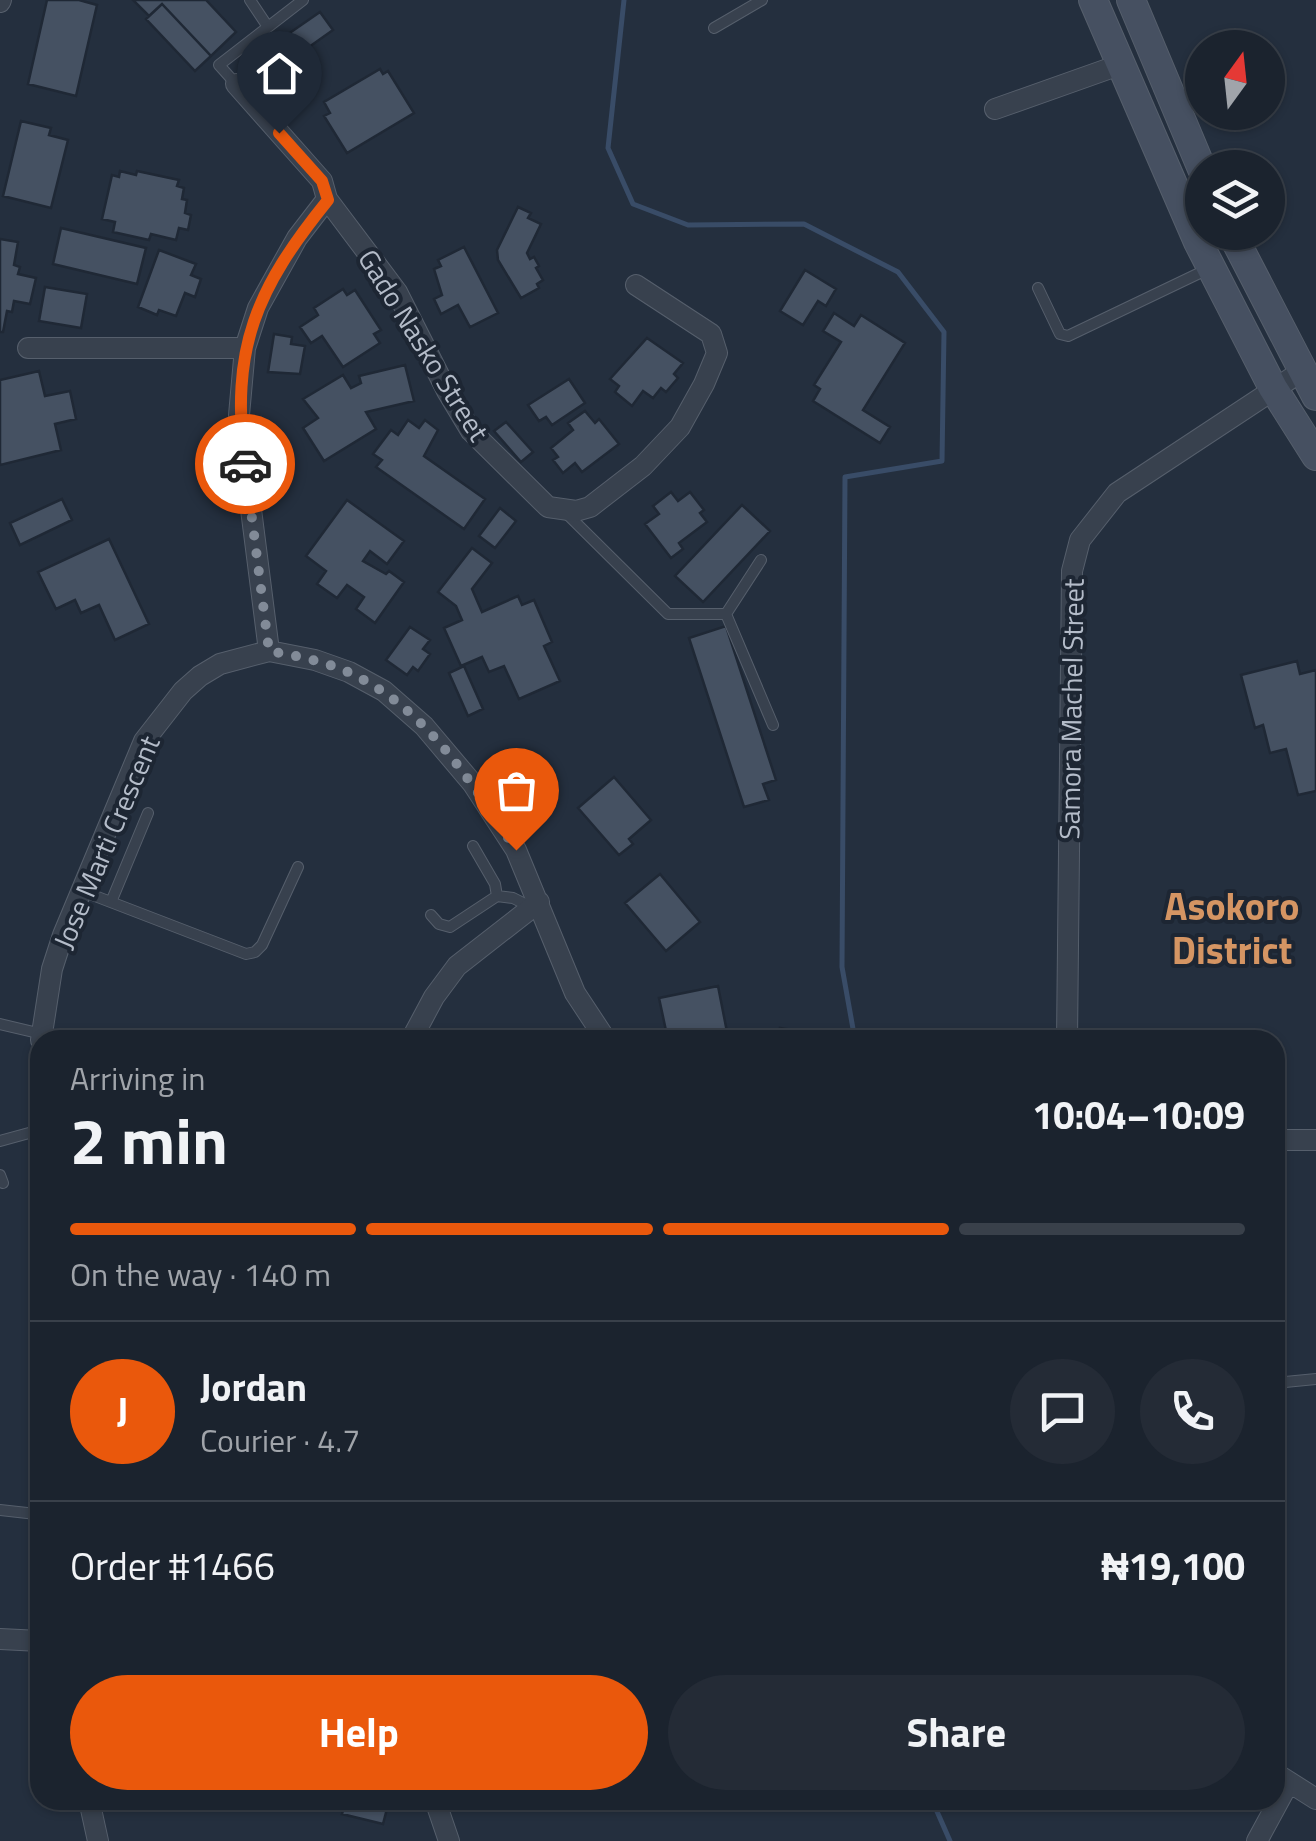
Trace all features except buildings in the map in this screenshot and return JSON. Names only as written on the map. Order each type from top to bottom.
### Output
[{"type":"main road","points":[[1093,0],[1136,106],[1211,267],[1274,388],[1316,456]]},
{"type":"main road","points":[[1131,0],[1194,150]]},
{"type":"main road","points":[[1240,250],[1309,384]]},
{"type":"street","points":[[996,109],[1122,64]]},
{"type":"street","name":"Gado Nasko Street","points":[[236,84],[322,181],[328,200],[398,292],[447,391],[472,430],[548,507],[564,511]]},
{"type":"street","points":[[269,651],[239,416],[245,348],[266,294],[297,238],[328,200]]},
{"type":"street","points":[[564,511],[590,507],[643,466],[680,427],[718,353],[712,334],[636,285]]},
{"type":"street","points":[[28,348],[245,348]]},
{"type":"street","name":"Samora Machel Street","points":[[1067,1030],[1072,571],[1080,540],[1117,492],[1274,388],[1309,384]]},
{"type":"street","name":"Jose Marti Crescent","points":[[43,1030],[52,969],[144,741],[183,691],[220,664],[269,651],[349,672],[384,691],[424,726],[473,784],[516,850],[554,946],[576,993],[600,1030]]},
{"type":"street","points":[[417,1030],[457,966],[535,904]]},
{"type":"street","points":[[1285,1140],[1316,1140]]},
{"type":"street","points":[[0,1639],[30,1640]]},
{"type":"street","points":[[1285,1780],[1316,1800]]},
{"type":"street","points":[[91,1810],[98,1841]]},
{"type":"street","points":[[439,1810],[450,1841]]},
{"type":"street","points":[[1257,1841],[1269,1810]]},
{"type":"lane","points":[[250,0],[268,27]]},
{"type":"lane","points":[[236,84],[219,64],[304,0]]},
{"type":"lane","points":[[714,28],[762,0]]},
{"type":"lane","points":[[1038,288],[1060,334],[1068,336],[1211,267]]},
{"type":"lane","points":[[564,511],[668,614],[726,614]]},
{"type":"lane","points":[[726,614],[761,560]]},
{"type":"lane","points":[[726,614],[772,724]]},
{"type":"lane","points":[[111,902],[148,813]]},
{"type":"lane","points":[[473,846],[498,896]]},
{"type":"lane","points":[[82,891],[246,954],[262,945],[298,867]]},
{"type":"lane","points":[[431,915],[450,928],[498,896],[535,904]]},
{"type":"lane","points":[[0,1024],[30,1033]]},
{"type":"lane","points":[[0,1140],[30,1132]]},
{"type":"lane","points":[[1285,1382],[1316,1379]]},
{"type":"lane","points":[[0,1510],[30,1513]]},
{"type":"waterway","points":[[624,0],[608,148],[633,204],[688,225],[804,224],[898,272],[944,332],[942,461],[845,477],[842,967],[853,1030]]},
{"type":"waterway","points":[[936,1810],[950,1841]]},
{"type":"way so far","points":[[245,464],[269,651],[315,660],[384,691],[424,726],[473,784],[516,850]]},
{"type":"district","name":"Asokoro District","points":[[1232,928]]},
{"type":"route","points":[[245,464],[239,416],[245,348],[258,308],[297,238],[328,200],[322,181],[279,133]]}]
